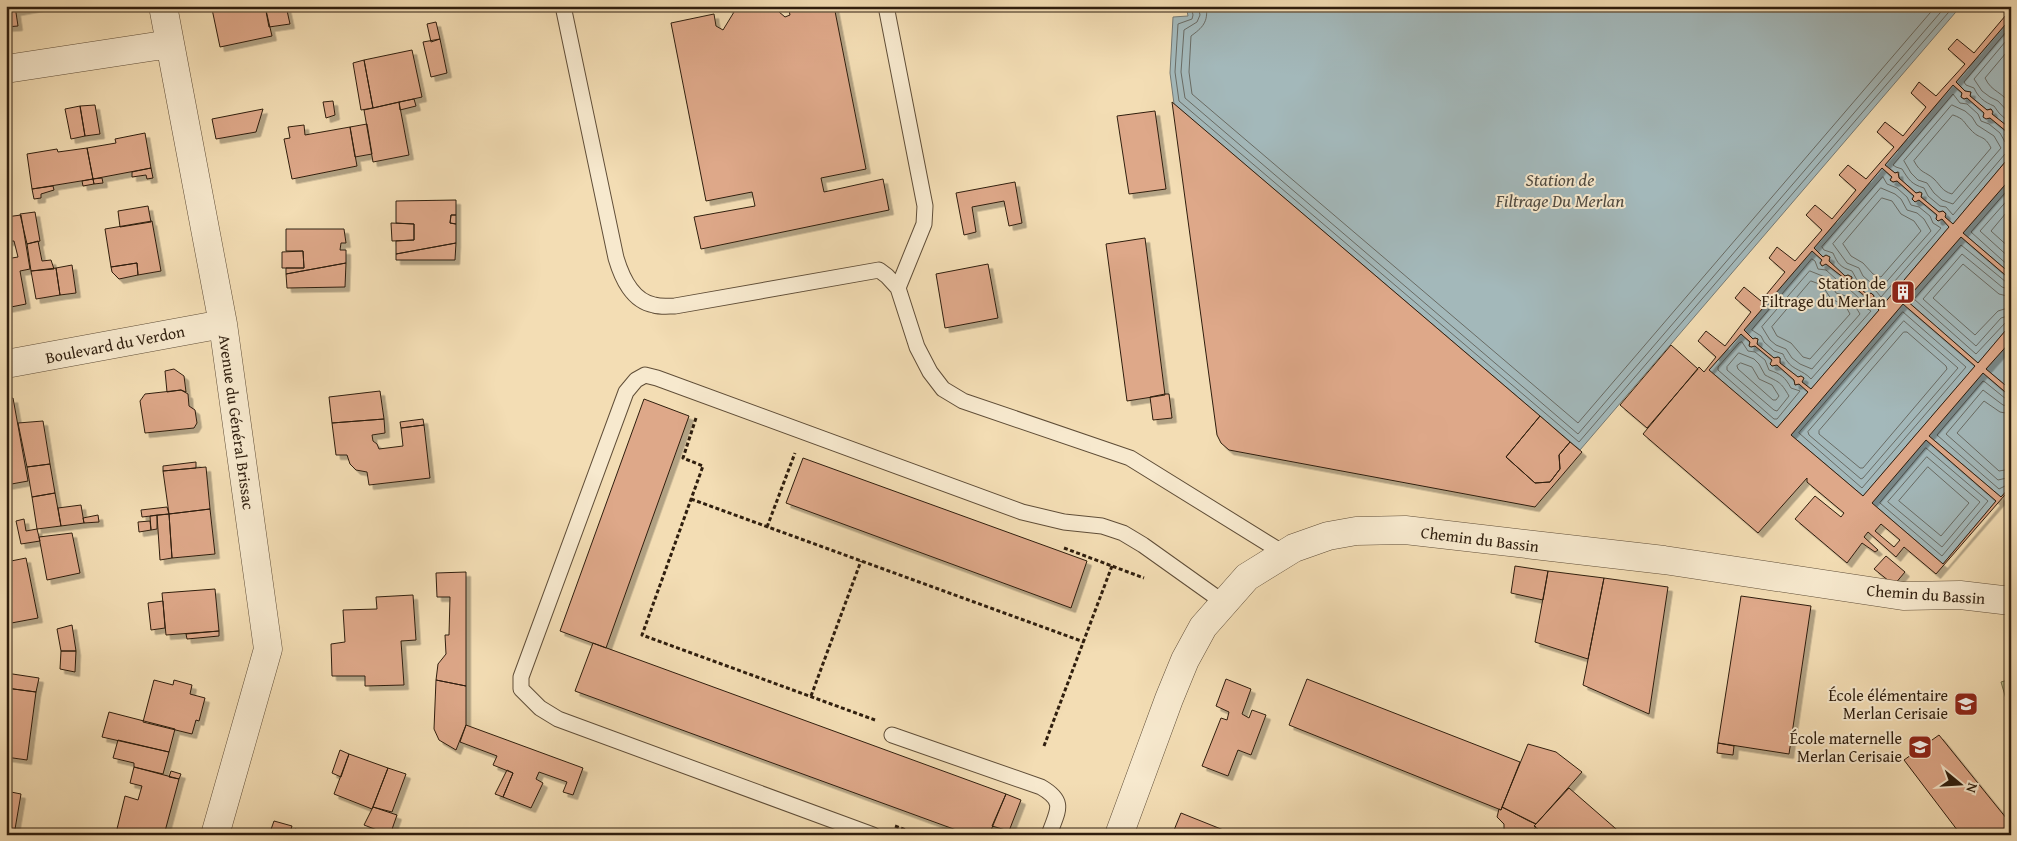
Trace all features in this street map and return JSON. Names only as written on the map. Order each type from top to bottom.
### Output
[{"type":"street","name":"Avenue du Général Brissac","points":[[163,6],[224,324],[268,649],[215,835]]},
{"type":"street","points":[[6,69],[170,44]]},
{"type":"street","name":"Boulevard du Verdon","points":[[6,364],[224,324]]},
{"type":"street","name":"Chemin du Bassin","points":[[1119,835],[1185,660],[1203,627],[1223,602],[1247,577],[1294,548],[1328,536],[1356,531],[1405,530],[1664,560],[1903,596],[1960,595],[2011,601]]},
{"type":"lane","points":[[563,6],[616,258],[623,280],[637,297],[653,305],[674,306],[870,270],[879,270],[898,288],[917,347],[930,372],[943,389],[963,401],[1130,458],[1285,554]]},
{"type":"lane","points":[[886,6],[925,206],[924,224],[898,288]]},
{"type":"lane","points":[[873,835],[558,719],[540,708],[521,688],[521,676],[626,392],[636,380],[645,375],[657,378],[1022,512],[1064,522],[1102,526],[1123,533],[1223,602]]},
{"type":"lane","points":[[892,735],[1041,787],[1052,793],[1057,799],[1058,805],[1049,835]]},
{"type":"path","points":[[698,412],[682,458],[703,466],[642,635],[889,725],[892,735]]},
{"type":"path","points":[[691,499],[1084,642]]},
{"type":"path","points":[[811,696],[861,561]]},
{"type":"path","points":[[1044,746],[1112,566]]},
{"type":"path","points":[[892,825],[920,835]]},
{"type":"green space","points":[[2011,679],[2011,716],[2001,682]]},
{"type":"water","name":"Station de Filtrage Du Merlan","points":[[1186,6],[1961,6],[1580,450],[1174,104],[1170,73],[1173,17],[1188,16]]},
{"type":"water","points":[[2011,18],[2011,129],[2009,129],[1992,114],[1991,109],[1987,110],[1970,96],[1970,92],[1965,91],[1956,82]]},
{"type":"water","points":[[1953,85],[1962,93],[1961,97],[1967,98],[2007,132],[2005,135],[2011,138],[2011,155],[1953,224],[1945,217],[1946,213],[1943,211],[1939,212],[1921,197],[1922,194],[1920,192],[1916,193],[1899,178],[1899,172],[1895,173],[1885,165]]},
{"type":"water","points":[[1882,168],[1892,177],[1890,180],[1893,182],[1897,181],[1914,196],[1913,199],[1919,200],[1937,215],[1936,219],[1938,221],[1942,219],[1949,227],[1882,306],[1873,300],[1874,295],[1871,293],[1868,295],[1851,281],[1852,277],[1845,276],[1829,261],[1826,255],[1823,257],[1814,248]]},
{"type":"water","points":[[2011,178],[2011,274],[1963,233]]},
{"type":"water","points":[[1961,237],[2011,280],[2011,324],[1978,363],[1906,300]]},
{"type":"water","points":[[1812,251],[1822,260],[1820,263],[1822,266],[1826,264],[1844,278],[1842,282],[1844,285],[1848,282],[1866,297],[1864,301],[1866,304],[1871,302],[1879,310],[1811,389],[1802,382],[1804,378],[1798,377],[1780,363],[1780,358],[1774,358],[1757,344],[1758,339],[1753,339],[1744,330]]},
{"type":"water","points":[[1903,304],[1975,366],[1863,496],[1791,435]]},
{"type":"water","points":[[1741,334],[1750,342],[1749,345],[1751,347],[1755,346],[1772,360],[1772,366],[1777,365],[1794,380],[1795,385],[1799,384],[1808,392],[1777,428],[1709,370]]},
{"type":"water","points":[[2011,341],[2011,390],[1986,369]]},
{"type":"water","points":[[1983,373],[2011,397],[2011,486],[2001,497],[1929,436]]},
{"type":"water","points":[[1926,440],[1996,501],[1943,564],[1872,503]]},
{"type":"building","points":[[6,6],[15,6],[18,26],[6,27]]},
{"type":"building","points":[[15,6],[43,6],[16,11]]},
{"type":"building","points":[[226,6],[265,6],[272,36],[220,47],[212,9]]},
{"type":"building","points":[[265,6],[286,6],[290,24],[269,27]]},
{"type":"building","points":[[725,6],[772,6],[785,17],[790,15],[788,6],[834,6],[866,169],[821,178],[824,192],[883,179],[889,210],[701,249],[694,217],[755,206],[752,192],[706,201],[671,23],[714,14],[716,26],[723,30],[734,12]]},
{"type":"building","name":"Station de Filtrage du Merlan","points":[[2011,9],[2011,18],[1956,82],[1965,91],[1971,92],[1970,96],[1987,110],[1991,109],[1992,114],[2011,129],[2011,138],[2005,135],[2007,132],[1990,118],[1986,119],[1983,117],[1984,113],[1967,98],[1961,97],[1962,93],[1953,85],[1885,165],[1895,173],[1898,172],[1899,178],[1916,193],[1922,193],[1921,197],[1939,212],[1943,211],[1946,214],[1945,217],[1953,224],[2011,155],[2011,178],[1963,233],[2011,274],[2011,280],[1961,237],[1906,300],[1978,363],[2011,324],[2011,341],[1986,369],[2011,390],[2011,397],[1983,373],[1929,436],[2001,497],[2011,486],[2011,488],[1936,574],[1904,547],[1896,557],[1868,532],[1864,537],[1878,550],[1875,552],[1862,543],[1847,563],[1795,519],[1815,496],[1841,517],[1844,513],[1807,482],[1807,478],[1758,533],[1643,434],[1699,367],[1704,372],[1716,357],[1698,341],[1706,331],[1725,346],[1751,312],[1735,298],[1744,287],[1761,301],[1785,272],[1769,258],[1777,247],[1795,261],[1822,230],[1806,215],[1815,205],[1832,219],[1856,190],[1839,175],[1848,165],[1866,179],[1894,147],[1877,132],[1885,122],[1903,136],[1926,107],[1911,93],[1919,82],[1936,96],[1965,64],[1948,49],[1957,39],[1974,53]],"holes":[[[1882,168],[1892,177],[1890,180],[1893,182],[1897,181],[1914,196],[1912,199],[1915,202],[1919,200],[1937,215],[1936,219],[1938,221],[1942,219],[1949,227],[1882,306],[1873,300],[1874,296],[1871,293],[1868,295],[1851,281],[1852,277],[1845,276],[1829,261],[1830,257],[1826,255],[1823,257],[1814,248]],[[1812,251],[1822,260],[1820,263],[1822,266],[1826,264],[1844,278],[1842,282],[1844,285],[1848,282],[1866,297],[1864,301],[1866,304],[1871,302],[1879,310],[1811,389],[1802,382],[1804,378],[1798,377],[1780,363],[1780,358],[1774,358],[1757,344],[1758,339],[1753,339],[1744,330]],[[1903,304],[1975,366],[1863,496],[1791,435]],[[1741,334],[1750,342],[1749,346],[1755,346],[1772,360],[1770,364],[1772,366],[1777,365],[1794,380],[1795,385],[1799,384],[1808,392],[1777,428],[1709,370]],[[1926,440],[1996,501],[1943,564],[1872,503]],[[1881,524],[1900,540],[1894,547],[1875,531]]]},
{"type":"building","points":[[436,22],[440,39],[431,42],[427,24]]},
{"type":"building","points":[[440,39],[447,73],[431,77],[423,42]]},
{"type":"building","points":[[412,50],[422,97],[373,108],[364,60]]},
{"type":"building","points":[[364,60],[373,108],[361,110],[353,63]]},
{"type":"building","points":[[414,99],[416,106],[400,110],[399,102]]},
{"type":"building","points":[[333,101],[335,115],[326,118],[323,102]]},
{"type":"building","points":[[399,102],[409,155],[373,162],[364,110]]},
{"type":"building","points":[[1172,102],[1540,416],[1506,457],[1535,483],[1550,482],[1560,469],[1559,455],[1570,442],[1582,452],[1535,507],[1229,450],[1221,443],[1217,435]]},
{"type":"building","points":[[95,105],[100,134],[85,136],[80,106]]},
{"type":"building","points":[[80,106],[85,136],[71,139],[65,109]]},
{"type":"building","points":[[263,109],[256,132],[216,139],[212,119]]},
{"type":"building","points":[[1155,111],[1166,189],[1129,194],[1117,116]]},
{"type":"building","points":[[367,124],[372,154],[355,157],[350,127]]},
{"type":"building","points":[[304,125],[305,135],[350,127],[357,166],[292,179],[284,139],[290,138],[288,127]]},
{"type":"building","points":[[145,133],[151,168],[93,179],[87,148],[116,143],[115,139]]},
{"type":"building","points":[[87,148],[93,179],[32,189],[27,154],[57,149],[58,152]]},
{"type":"building","points":[[151,168],[153,178],[147,179],[146,175],[132,177],[132,172]]},
{"type":"building","points":[[102,178],[103,183],[94,184],[93,179]]},
{"type":"building","points":[[93,179],[94,184],[83,186],[82,181]]},
{"type":"building","points":[[1015,182],[1022,223],[1009,226],[1004,201],[972,207],[976,232],[964,235],[956,193]]},
{"type":"building","points":[[53,186],[54,190],[41,194],[41,198],[34,199],[32,189]]},
{"type":"building","points":[[456,200],[456,215],[451,215],[450,223],[456,224],[456,243],[396,254],[396,241],[414,240],[414,224],[396,223],[396,201]]},
{"type":"building","points":[[148,206],[151,222],[120,227],[118,211]]},
{"type":"building","points":[[35,212],[40,241],[27,244],[20,214]]},
{"type":"building","points":[[21,215],[30,269],[20,271],[26,304],[6,308],[6,259],[18,257],[14,241],[8,241],[6,217]]},
{"type":"building","points":[[451,215],[456,215],[456,224],[450,223]]},
{"type":"building","points":[[152,221],[161,271],[138,275],[137,263],[111,267],[105,229]]},
{"type":"building","points":[[391,223],[414,224],[414,240],[392,241]]},
{"type":"building","points":[[286,229],[344,229],[346,243],[341,243],[340,250],[346,250],[346,263],[286,274],[286,268],[304,268],[303,251],[286,251]]},
{"type":"building","points":[[1145,238],[1165,395],[1127,401],[1106,244]]},
{"type":"building","points":[[38,241],[42,261],[51,260],[54,269],[31,271],[27,244]]},
{"type":"building","points":[[456,243],[455,260],[396,260],[396,254]]},
{"type":"building","points":[[303,251],[304,268],[282,268],[282,252]]},
{"type":"building","points":[[137,263],[138,275],[119,279],[112,272],[111,267]]},
{"type":"building","points":[[346,263],[345,287],[287,288],[286,274]]},
{"type":"building","points":[[988,264],[998,318],[945,328],[936,274]]},
{"type":"building","points":[[72,265],[76,293],[60,295],[56,268]]},
{"type":"building","points":[[56,268],[60,295],[36,299],[31,271]]},
{"type":"building","points":[[1671,345],[1698,369],[1647,428],[1620,405]]},
{"type":"building","points":[[174,369],[184,376],[186,392],[181,390],[167,392],[165,371]]},
{"type":"building","points":[[181,390],[188,394],[189,406],[195,410],[197,423],[194,428],[145,433],[140,401],[145,394]]},
{"type":"building","points":[[380,391],[384,419],[332,423],[329,397]]},
{"type":"building","points":[[1169,394],[1172,418],[1153,420],[1150,397]]},
{"type":"building","points":[[13,398],[28,481],[6,485],[6,400]]},
{"type":"building","points":[[644,399],[689,416],[606,648],[560,631]]},
{"type":"building","points":[[1540,416],[1570,442],[1559,455],[1560,469],[1550,482],[1535,483],[1506,457]]},
{"type":"building","points":[[384,419],[385,433],[372,435],[373,441],[379,449],[403,446],[401,428],[424,425],[430,478],[369,485],[367,472],[356,470],[350,464],[347,455],[336,455],[332,423]]},
{"type":"building","points":[[423,419],[424,425],[401,428],[400,422]]},
{"type":"building","points":[[43,421],[50,464],[27,467],[18,423]]},
{"type":"building","points":[[803,458],[1087,561],[1071,608],[786,503]]},
{"type":"building","points":[[196,462],[196,468],[163,471],[163,466]]},
{"type":"building","points":[[50,464],[55,493],[32,497],[27,467]]},
{"type":"building","points":[[206,467],[210,509],[169,514],[163,471]]},
{"type":"building","points":[[55,493],[61,526],[37,529],[32,497]]},
{"type":"building","points":[[81,505],[84,523],[61,526],[58,508]]},
{"type":"building","points":[[167,507],[169,514],[142,517],[141,510]]},
{"type":"building","points":[[210,509],[215,554],[172,558],[169,514]]},
{"type":"building","points":[[169,514],[172,558],[160,560],[157,515]]},
{"type":"building","points":[[98,515],[99,522],[84,523],[83,518]]},
{"type":"building","points":[[157,515],[157,529],[151,530],[150,516]]},
{"type":"building","points":[[24,519],[26,531],[37,529],[40,541],[21,544],[16,521]]},
{"type":"building","points":[[150,521],[151,530],[139,532],[138,522]]},
{"type":"building","points":[[72,533],[80,573],[47,580],[39,537]]},
{"type":"building","points":[[1886,556],[1905,572],[1894,585],[1874,569]]},
{"type":"building","points":[[26,558],[38,618],[6,624],[6,562]]},
{"type":"building","points":[[1515,566],[1548,571],[1543,600],[1511,593]]},
{"type":"building","points":[[1548,571],[1604,578],[1588,659],[1535,642]]},
{"type":"building","points":[[466,572],[466,686],[436,680],[438,664],[446,654],[445,635],[449,635],[450,597],[437,597],[436,573]]},
{"type":"building","points":[[1604,578],[1668,587],[1649,714],[1583,685]]},
{"type":"building","points":[[215,589],[219,631],[166,635],[162,593]]},
{"type":"building","points":[[413,595],[416,640],[401,641],[404,685],[365,686],[365,676],[332,676],[331,644],[345,642],[343,610],[377,609],[376,597]]},
{"type":"building","points":[[1741,596],[1811,606],[1789,754],[1718,743]]},
{"type":"building","points":[[163,601],[165,628],[151,630],[148,603]]},
{"type":"building","points":[[72,625],[76,651],[61,651],[57,629]]},
{"type":"building","points":[[219,631],[219,636],[187,639],[186,634]]},
{"type":"building","points":[[593,643],[1006,794],[989,835],[970,835],[575,691]]},
{"type":"building","points":[[61,651],[76,651],[75,672],[60,669]]},
{"type":"building","points":[[6,673],[39,678],[36,692],[6,688]]},
{"type":"building","points":[[1226,679],[1251,689],[1242,714],[1249,718],[1252,710],[1266,715],[1251,755],[1238,750],[1228,776],[1202,766],[1221,718],[1227,720],[1229,712],[1216,706]]},
{"type":"building","points":[[1307,679],[1520,762],[1501,810],[1289,725]]},
{"type":"building","points":[[154,680],[173,685],[174,680],[192,685],[190,694],[205,698],[199,721],[196,720],[192,734],[143,722]]},
{"type":"building","points":[[436,680],[466,686],[466,725],[456,750],[439,740],[434,729]]},
{"type":"building","points":[[6,688],[36,692],[27,760],[6,757]]},
{"type":"building","points":[[109,712],[175,729],[169,752],[102,737]]},
{"type":"building","points":[[466,725],[583,768],[573,795],[563,792],[567,782],[539,772],[536,779],[543,783],[531,808],[503,797],[513,773],[493,765],[497,756],[460,742]]},
{"type":"building","points":[[1939,735],[2011,824],[2011,835],[1961,835],[1904,760]]},
{"type":"building","points":[[118,740],[169,752],[163,774],[134,767],[134,763],[113,758]]},
{"type":"building","points":[[1718,743],[1734,746],[1733,755],[1717,753]]},
{"type":"building","points":[[1528,744],[1556,752],[1582,772],[1536,824],[1502,807]]},
{"type":"building","points":[[340,750],[349,754],[341,777],[332,773]]},
{"type":"building","points":[[349,754],[388,768],[372,809],[334,794]]},
{"type":"building","points":[[134,767],[179,779],[164,835],[125,835],[116,833],[125,796],[138,800],[142,786],[130,783]]},
{"type":"building","points":[[388,768],[406,774],[392,812],[373,807]]},
{"type":"building","points":[[507,770],[513,773],[503,797],[495,794]]},
{"type":"building","points":[[171,771],[181,774],[179,779],[169,777]]},
{"type":"building","points":[[1569,788],[1623,835],[1545,835],[1534,826]]},
{"type":"building","points":[[6,791],[21,794],[14,835],[6,835]]},
{"type":"building","points":[[1006,794],[1021,800],[1009,831],[992,826]]},
{"type":"building","points":[[373,807],[397,815],[390,835],[364,825]]},
{"type":"building","points":[[1502,807],[1536,824],[1534,826],[1536,827],[1529,835],[1500,835],[1504,830],[1504,824],[1497,817],[1499,809],[1501,810]]},
{"type":"building","points":[[1181,813],[1236,835],[1172,835]]},
{"type":"building","points":[[274,821],[292,826],[289,835],[269,835]]},
{"type":"building","points":[[295,829],[315,835],[293,835]]},
{"type":"place","name":"Station de Filtrage du Merlan","points":[[1903,292]]},
{"type":"place","name":"École élémentaire Merlan Cerisaie","points":[[1966,704]]},
{"type":"place","name":"École maternelle Merlan Cerisaie","points":[[1920,747]]}]
